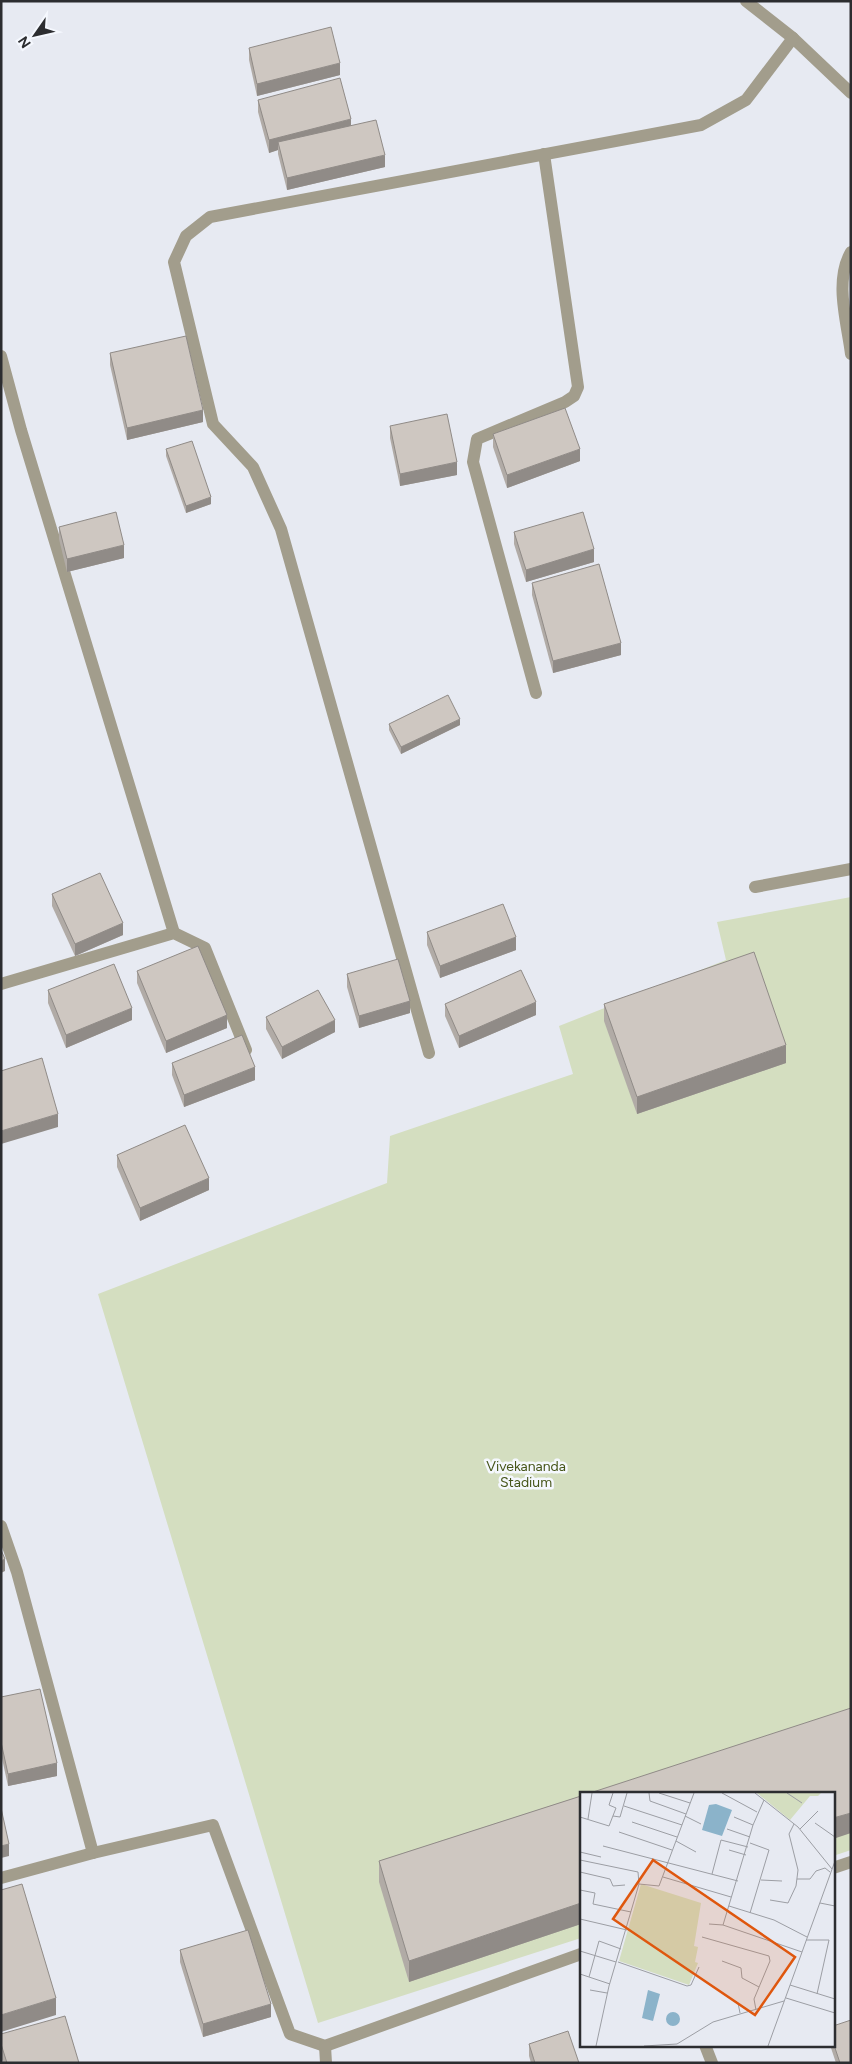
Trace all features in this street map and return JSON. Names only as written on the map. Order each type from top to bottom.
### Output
[{"type":"street","points":[[746,1],[793,38],[851,93]]},
{"type":"street","points":[[429,1053],[281,529],[253,467],[213,424],[174,262],[186,236],[210,217],[701,125],[746,100],[793,38]]},
{"type":"street","points":[[536,693],[474,462],[477,440],[565,402],[574,396],[578,387],[544,154]]},
{"type":"street","points":[[851,252],[845,261],[842,280],[851,354]]},
{"type":"street","points":[[1,356],[21,430],[174,933]]},
{"type":"street","points":[[755,887],[851,868]]},
{"type":"street","points":[[1,984],[174,933],[205,948],[251,1062]]},
{"type":"street","points":[[1,1526],[17,1572],[92,1853]]},
{"type":"street","points":[[1,1878],[92,1853],[213,1825],[290,2034],[325,2046],[580,1954]]},
{"type":"street","points":[[834,1868],[851,1862]]},
{"type":"street","points":[[325,2046],[326,2063]]},
{"type":"street","points":[[705,2046],[712,2063]]},
{"type":"green space","name":"Vivekananda Stadium","points":[[851,897],[851,1850],[834,1856],[834,1792],[580,1792],[580,1938],[318,2023],[98,1294],[387,1183],[390,1136],[573,1074],[559,1026],[726,960],[717,922]]},
{"type":"building","points":[[331,27],[340,63],[257,84],[249,48]]},
{"type":"building","points":[[340,78],[351,119],[269,140],[258,100]]},
{"type":"building","points":[[376,120],[385,155],[287,178],[278,142]]},
{"type":"building","points":[[186,336],[203,410],[127,428],[110,353]]},
{"type":"building","points":[[565,408],[580,449],[507,475],[493,434]]},
{"type":"building","points":[[447,414],[457,462],[400,474],[390,426]]},
{"type":"building","points":[[192,441],[211,497],[186,506],[166,449]]},
{"type":"building","points":[[116,512],[124,545],[67,559],[59,527]]},
{"type":"building","points":[[583,512],[594,549],[526,570],[514,532]]},
{"type":"building","points":[[599,564],[621,643],[553,661],[532,583]]},
{"type":"building","points":[[448,695],[460,719],[401,747],[389,724]]},
{"type":"building","points":[[100,873],[123,923],[75,944],[52,894]]},
{"type":"building","points":[[503,904],[516,937],[440,966],[427,932]]},
{"type":"building","points":[[198,946],[227,1015],[166,1041],[137,971]]},
{"type":"building","points":[[754,952],[786,1045],[637,1097],[604,1004]]},
{"type":"building","points":[[398,959],[410,1001],[359,1016],[347,974]]},
{"type":"building","points":[[114,964],[132,1008],[66,1035],[48,990]]},
{"type":"building","points":[[521,970],[536,1002],[459,1036],[445,1004]]},
{"type":"building","points":[[318,990],[335,1020],[282,1047],[266,1017]]},
{"type":"building","points":[[242,1035],[255,1067],[184,1095],[172,1063]]},
{"type":"building","points":[[42,1058],[58,1114],[1,1131],[1,1071]]},
{"type":"building","points":[[185,1125],[209,1178],[140,1208],[117,1155]]},
{"type":"building","points":[[1,1550],[5,1559],[1,1561]]},
{"type":"building","points":[[40,1689],[57,1763],[8,1774],[1,1742],[1,1697]]},
{"type":"building","points":[[851,1708],[851,1813],[834,1818],[834,1792],[593,1792]]},
{"type":"building","points":[[580,1796],[580,1903],[409,1961],[379,1861]]},
{"type":"building","points":[[1,1808],[9,1844],[1,1846]]},
{"type":"building","points":[[22,1884],[56,1998],[1,2015],[1,1890]]},
{"type":"building","points":[[248,1930],[271,2004],[203,2024],[180,1950]]},
{"type":"building","points":[[65,2016],[79,2063],[7,2063],[1,2044],[1,2034]]},
{"type":"building","points":[[851,2020],[851,2063],[840,2063],[834,2045],[834,2026]]},
{"type":"building","points":[[568,2031],[579,2063],[535,2063],[529,2044]]}]
